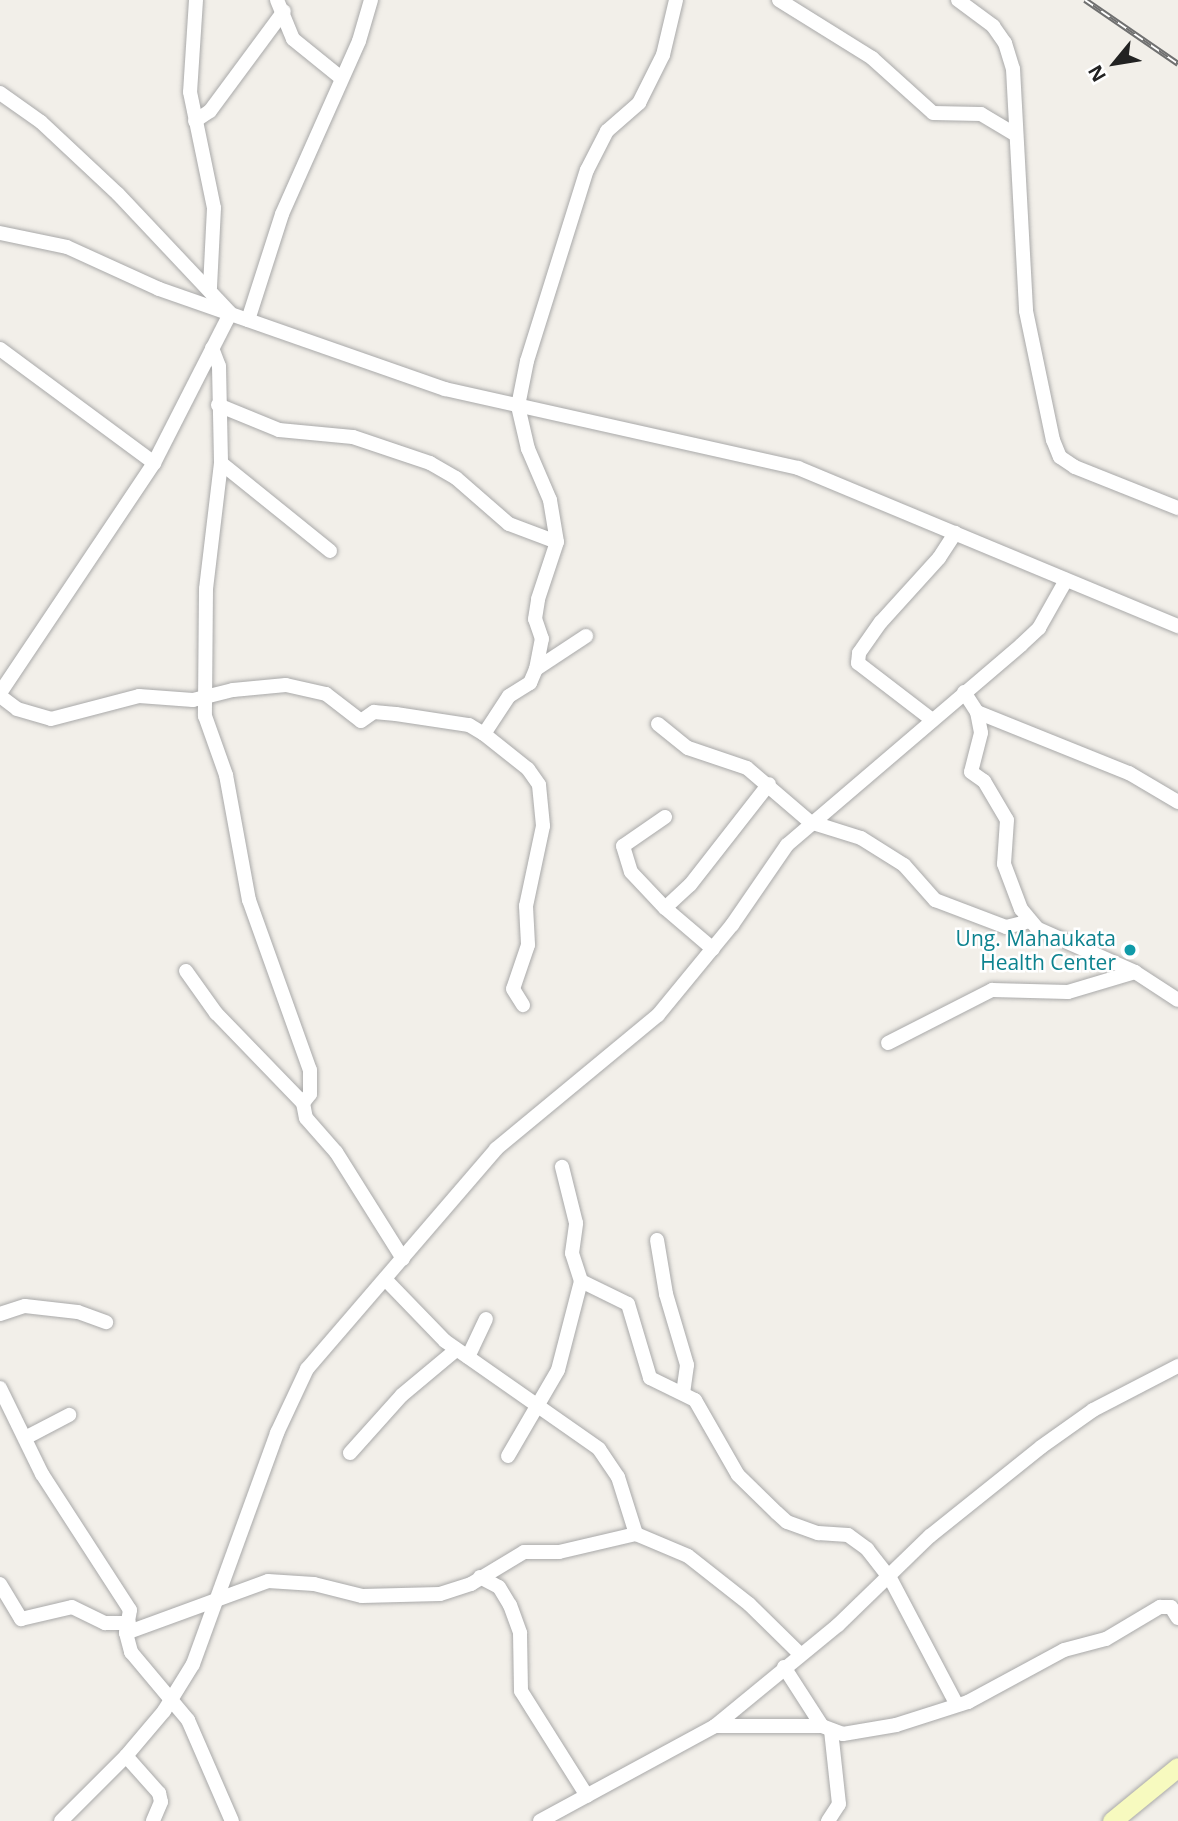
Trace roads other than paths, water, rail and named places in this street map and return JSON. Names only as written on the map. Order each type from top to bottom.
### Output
[{"type":"street","points":[[196,0],[190,68],[195,121],[214,208],[210,288]]},
{"type":"street","points":[[248,320],[282,214],[340,77],[359,41],[371,0]]},
{"type":"street","points":[[484,734],[509,696],[530,683],[536,669],[542,639],[535,619],[538,599],[557,542],[550,500],[528,449],[518,406],[527,362],[587,170],[607,131],[639,103],[663,55],[676,0]]},
{"type":"street","points":[[779,0],[872,58],[933,113],[981,114],[1016,135]]},
{"type":"street","points":[[958,0],[993,26],[1005,43],[1013,69],[1026,311],[1052,440],[1060,457],[1075,467],[1178,508]]},
{"type":"street","points":[[195,121],[210,111],[280,5]]},
{"type":"street","points":[[280,5],[301,48],[340,77]]},
{"type":"street","points":[[0,93],[41,121],[210,288],[230,314]]},
{"type":"street","points":[[0,233],[67,247],[159,289],[444,389],[798,468],[1178,625]]},
{"type":"street","points":[[230,314],[154,463],[0,695],[18,709],[51,719],[139,696],[207,698],[233,690],[286,685],[326,694],[361,721],[374,712],[469,725],[528,769],[539,785],[543,827],[526,906],[528,945],[513,989],[523,1004]]},
{"type":"street","points":[[212,348],[219,366],[221,463],[206,589],[205,716],[226,775],[249,900],[310,1070],[310,1094],[303,1103]]},
{"type":"street","points":[[0,349],[154,463]]},
{"type":"street","points":[[218,405],[279,430],[353,437],[430,463],[456,478],[509,524],[557,542]]},
{"type":"street","points":[[221,463],[330,551]]},
{"type":"street","points":[[931,719],[858,663],[859,653],[881,622],[939,558],[955,533]]},
{"type":"street","points":[[61,1821],[126,1756],[173,1697],[193,1664],[222,1595],[290,1398],[307,1369],[496,1149],[658,1015],[713,949],[787,845],[810,822],[1039,628],[1066,580]]},
{"type":"street","points":[[536,669],[586,636]]},
{"type":"street","points":[[964,692],[977,712],[981,733],[971,772],[984,781],[1007,820],[1004,864],[1030,922],[1038,929],[1135,972],[1178,1000]]},
{"type":"street","points":[[977,712],[1118,768],[1178,802]]},
{"type":"street","points":[[658,724],[688,748],[735,761],[769,784],[810,822],[861,838],[889,855],[916,876],[935,900],[1006,926],[1030,922]]},
{"type":"street","points":[[665,908],[690,885],[769,784]]},
{"type":"street","points":[[666,817],[623,846],[631,872],[665,908],[713,949]]},
{"type":"street","points":[[186,971],[216,1013],[303,1103],[306,1118],[337,1152],[403,1259]]},
{"type":"street","points":[[888,1043],[992,990],[1068,992],[1135,972]]},
{"type":"street","points":[[508,1456],[564,1354],[568,1318],[581,1281],[572,1253],[576,1223],[562,1167]]},
{"type":"street","points":[[657,1240],[666,1294],[687,1365],[683,1392]]},
{"type":"street","points":[[385,1279],[421,1320],[462,1354],[538,1405],[607,1457],[618,1477],[636,1534]]},
{"type":"street","points":[[581,1281],[628,1304],[650,1378],[659,1386],[683,1392],[695,1400],[738,1475],[777,1513],[818,1534],[848,1535],[858,1540],[890,1578],[956,1703]]},
{"type":"street","points":[[0,1314],[25,1306],[78,1312],[106,1322]]},
{"type":"street","points":[[350,1453],[402,1395],[462,1354],[486,1319]]},
{"type":"street","points":[[540,1821],[715,1726],[890,1578],[923,1543],[1041,1447],[1093,1410],[1178,1366]]},
{"type":"street","points":[[0,1388],[49,1486],[122,1595],[130,1610],[128,1628],[131,1652],[173,1697],[202,1746],[232,1821]]},
{"type":"street","points":[[25,1438],[69,1415]]},
{"type":"street","points":[[0,1584],[21,1619],[72,1607],[105,1623],[128,1628],[268,1581],[291,1580],[362,1597],[440,1594],[480,1577],[524,1552],[559,1552],[636,1534],[688,1556],[749,1604],[800,1654]]},
{"type":"street","points":[[480,1577],[499,1587],[510,1605],[520,1633],[521,1691],[580,1778],[587,1797]]},
{"type":"street","points":[[715,1726],[827,1728],[860,1733],[910,1721],[980,1696],[1064,1650],[1106,1639],[1160,1607],[1171,1607],[1178,1618]]},
{"type":"street","points":[[784,1667],[827,1728],[839,1804],[828,1821]]},
{"type":"street","points":[[126,1756],[159,1793],[161,1802],[153,1821]]},
{"type":"street","points":[[1112,1821],[1178,1767]]},
{"type":"street","points":[[1131,1821],[1178,1783]]},
{"type":"railway","points":[[1085,0],[1178,64]]},
{"type":"place","name":"Ung. Mahaukata Health Center","points":[[1130,950]]}]
